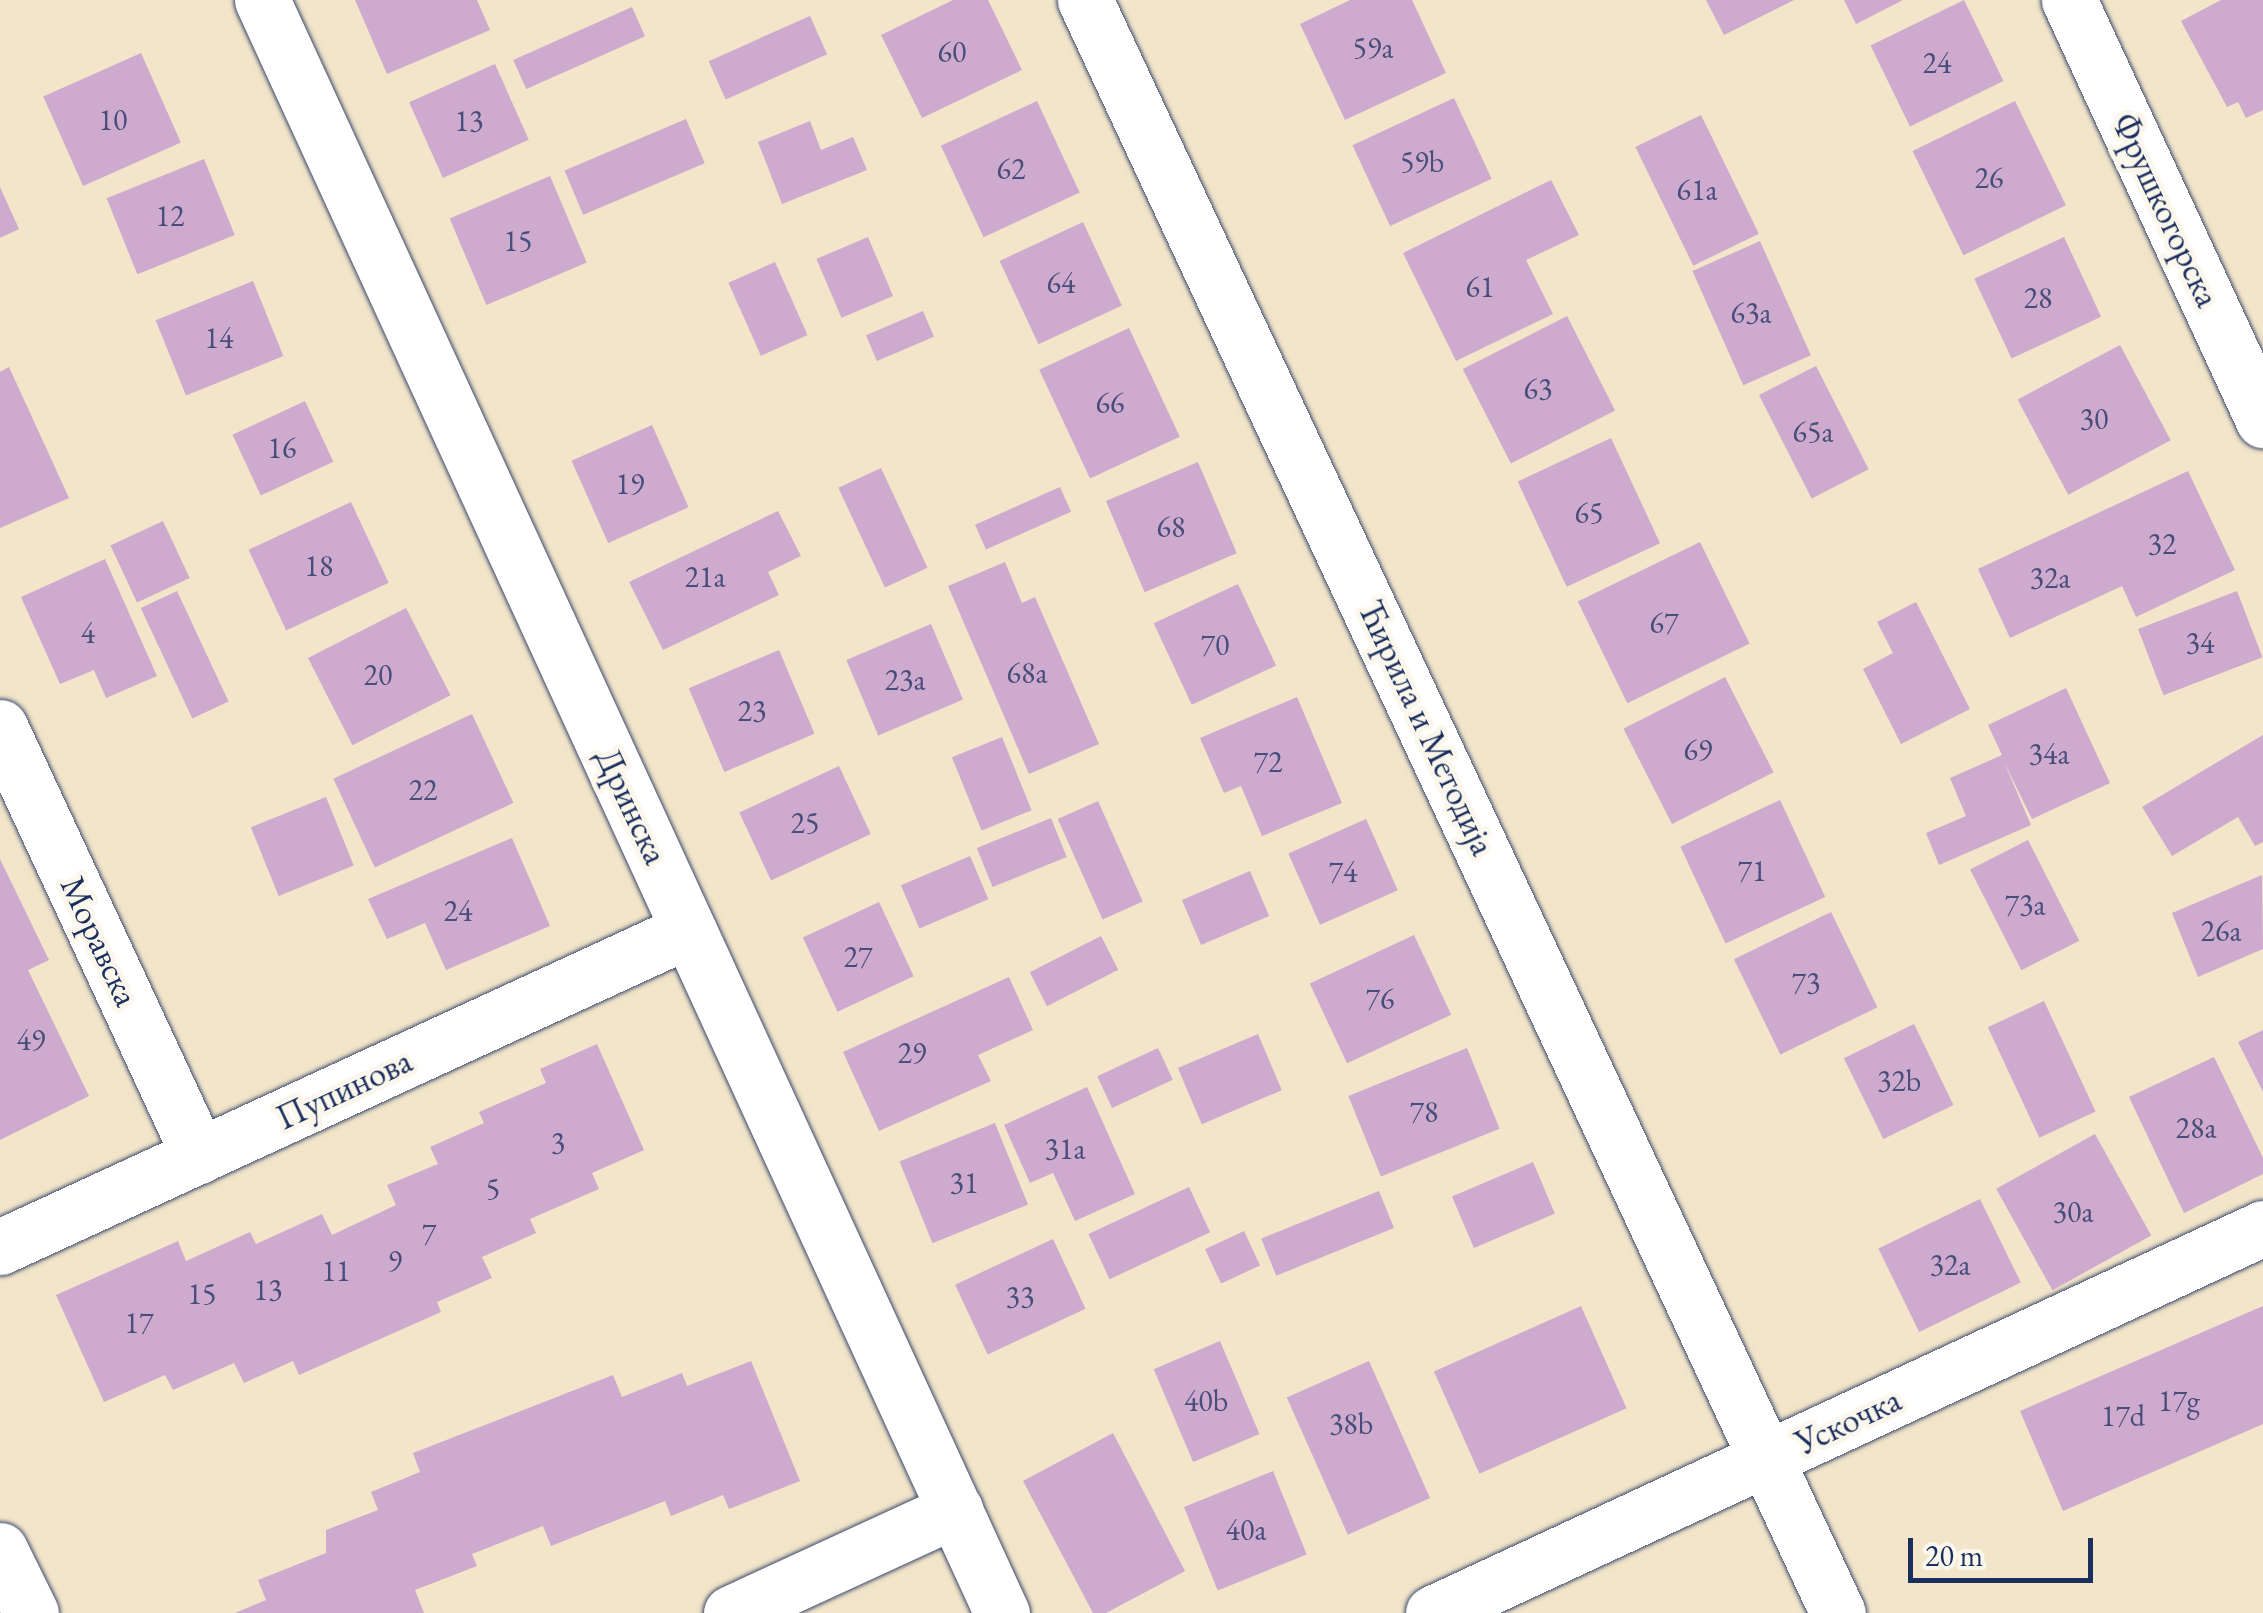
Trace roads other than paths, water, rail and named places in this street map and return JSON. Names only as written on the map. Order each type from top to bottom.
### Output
[{"type":"street","name":"Дринска","points":[[262,0],[1002,1613]]},
{"type":"street","name":"Ћирила и Методија","points":[[1085,0],[1770,1457],[1838,1613]]},
{"type":"street","name":"Фрушкогорска","points":[[2069,0],[2263,420]]},
{"type":"street","name":"Моравска","points":[[0,727],[199,1156]]},
{"type":"street","name":"Пупинова","points":[[0,1247],[689,930]]},
{"type":"street","name":"Ускочка","points":[[1433,1613],[2263,1228]]},
{"type":"street","points":[[731,1613],[955,1510]]},
{"type":"street","points":[[0,1550],[32,1613]]}]
